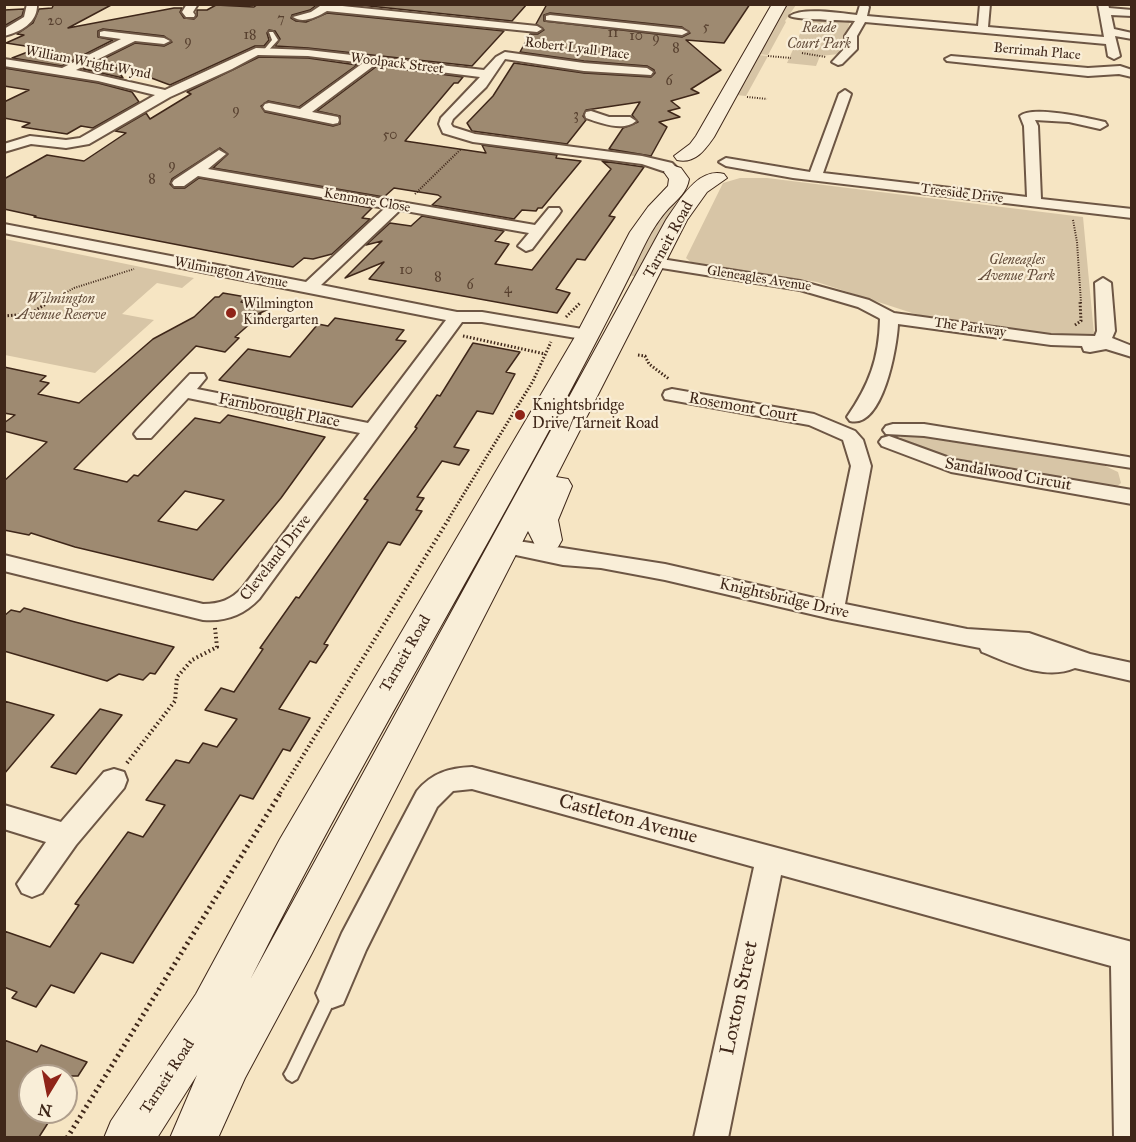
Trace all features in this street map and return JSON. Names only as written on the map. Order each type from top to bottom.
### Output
[{"type":"main road","points":[[677,164],[697,148],[705,137],[780,4]]},
{"type":"main road","points":[[677,164],[701,155],[722,164]]},
{"type":"main road","name":"Tarneit Road","points":[[194,1137],[211,1093],[296,941],[498,537],[576,342],[641,232],[655,211],[678,187],[677,164]]},
{"type":"main road","name":"Tarneit Road","points":[[576,342],[625,307],[641,290],[686,205],[722,164]]},
{"type":"main road","name":"Tarneit Road","points":[[128,1137],[188,1050],[212,1009],[294,851],[570,423],[576,342]]},
{"type":"main road","points":[[547,540],[541,530],[542,522],[573,453],[570,423]]},
{"type":"street","name":"William Wright Wynd","points":[[4,33],[31,18],[32,4]]},
{"type":"street","points":[[564,4],[482,73],[484,81],[447,118],[446,128],[459,135],[473,138],[642,160],[667,166],[677,164]]},
{"type":"street","points":[[984,52],[985,4]]},
{"type":"street","points":[[298,17],[314,15],[329,6],[537,29]]},
{"type":"street","points":[[1126,72],[1116,67],[1104,8],[1131,13]]},
{"type":"street","points":[[797,13],[816,15],[863,13],[984,28],[1111,40],[1131,36]]},
{"type":"street","points":[[825,59],[844,63],[851,49],[851,36],[863,13]]},
{"type":"street","points":[[550,18],[682,32]]},
{"type":"street","points":[[104,34],[164,41]]},
{"type":"street","points":[[66,71],[134,38]]},
{"type":"street","points":[[1111,40],[1128,49]]},
{"type":"street","name":"Woolpack Street","points":[[4,150],[22,143],[67,148],[90,143],[122,120],[166,94],[218,71],[249,54],[267,50],[482,73]]},
{"type":"street","name":"Berrimah Place","points":[[951,59],[984,52],[1088,72],[1126,72]]},
{"type":"street","name":"Robert Lyall Place","points":[[502,57],[646,72]]},
{"type":"street","points":[[303,113],[373,61]]},
{"type":"street","name":"William Wright Wynd","points":[[4,62],[66,71],[166,94]]},
{"type":"street","points":[[815,176],[845,94]]},
{"type":"street","points":[[269,107],[333,120]]},
{"type":"street","points":[[459,108],[452,124],[461,132],[533,145]]},
{"type":"street","points":[[591,115],[601,129]]},
{"type":"street","points":[[1034,203],[1031,126],[1026,116],[1069,118],[1100,125]]},
{"type":"street","points":[[585,152],[601,129],[630,121]]},
{"type":"street","points":[[4,134],[22,143]]},
{"type":"street","points":[[179,183],[219,154]]},
{"type":"street","name":"Treeside Drive","points":[[722,164],[1131,214]]},
{"type":"street","name":"Kenmore Close","points":[[196,171],[539,230]]},
{"type":"street","points":[[308,289],[401,206]]},
{"type":"street","points":[[526,246],[554,211]]},
{"type":"street","name":"Wilmington Avenue","points":[[4,228],[308,289],[460,326],[510,327],[576,342]]},
{"type":"street","name":"Gleneagles Avenue","points":[[655,263],[795,283],[860,303],[889,318]]},
{"type":"street","points":[[1104,282],[1106,331],[1102,341],[1131,352]]},
{"type":"street","points":[[832,611],[861,466],[853,428],[875,392],[889,331],[889,318]]},
{"type":"street","name":"The Parkway","points":[[889,318],[1051,340],[1082,347],[1100,345],[1102,341]]},
{"type":"street","name":"Cleveland Drive","points":[[214,613],[236,606],[251,593],[374,430],[460,326]]},
{"type":"street","name":"Farnborough Place","points":[[144,434],[191,385],[374,430]]},
{"type":"street","points":[[875,392],[887,435]]},
{"type":"street","name":"Rosemont Court","points":[[672,395],[853,428]]},
{"type":"street","points":[[853,428],[872,417],[887,435]]},
{"type":"street","points":[[853,428],[867,445],[887,435]]},
{"type":"street","name":"Sandalwood Circuit","points":[[924,430],[1128,454],[1131,503],[951,466],[887,435],[924,430]]},
{"type":"street","points":[[861,466],[887,435]]},
{"type":"street","name":"Knightsbridge Drive","points":[[498,537],[547,540],[568,545],[601,560]]},
{"type":"street","name":"Knightsbridge Drive","points":[[498,537],[563,557],[601,560],[690,577],[832,611],[967,638],[1030,661],[1088,663],[1131,672]]},
{"type":"street","points":[[4,563],[185,609],[214,613]]},
{"type":"street","name":"Castleton Avenue","points":[[332,993],[353,943],[427,799],[440,783],[453,779],[472,778],[1129,956]]},
{"type":"street","points":[[32,884],[66,836],[114,780]]},
{"type":"street","points":[[4,817],[66,836]]},
{"type":"street","name":"Loxton Street","points":[[711,1137],[770,858]]},
{"type":"street","points":[[1129,956],[1131,1137]]},
{"type":"lane","points":[[267,50],[275,40],[270,33]]},
{"type":"lane","name":"Castleton Avenue","points":[[292,1074],[332,993]]},
{"type":"path","points":[[802,53],[827,57],[825,59]]},
{"type":"path","points":[[401,206],[473,138]]},
{"type":"path","points":[[1070,329],[1081,321],[1083,311],[1077,275],[1079,239],[1073,219],[1073,207]]},
{"type":"path","points":[[4,316],[23,316],[36,312],[74,288],[128,271],[154,258]]},
{"type":"path","points":[[576,342],[570,312],[584,299]]},
{"type":"path","points":[[460,326],[576,342]]},
{"type":"path","points":[[67,1137],[79,1121],[521,401],[576,342]]},
{"type":"path","points":[[638,355],[645,356],[649,364],[669,378],[667,388],[672,395]]},
{"type":"path","points":[[114,780],[175,701],[177,677],[192,660],[217,646],[214,613]]},
{"type":"green space","points":[[786,5],[796,5],[768,55],[758,54]]},
{"type":"green space","name":"Reade Court Park","points":[[807,18],[850,22],[839,54],[820,56],[816,66],[787,63]]},
{"type":"green space","points":[[758,55],[768,56],[746,96],[736,95]]},
{"type":"green space","name":"Gleneagles Avenue Park","points":[[740,178],[767,178],[1083,217],[1094,334],[1074,337],[932,318],[817,282],[691,262],[686,258],[723,183]]},
{"type":"green space","points":[[677,200],[681,201],[639,277],[627,275],[659,217]]},
{"type":"green space","name":"Wilmington Avenue Reserve","points":[[5,239],[194,278],[182,288],[157,283],[122,314],[154,320],[95,373],[5,355]]},
{"type":"green space","points":[[901,432],[1103,465],[1118,472],[1121,483],[1115,488],[946,461],[900,441]]},
{"type":"building","points":[[54,4],[113,4],[68,28],[174,8],[182,8],[180,12],[184,18],[194,19],[197,16],[197,10],[207,10],[216,5],[254,7],[258,4],[318,4],[310,10],[292,15],[291,18],[306,22],[327,13],[504,31],[472,66],[275,46],[280,39],[275,31],[269,30],[267,33],[269,40],[264,46],[255,46],[170,85],[114,64],[123,78],[83,69],[135,43],[164,46],[172,42],[164,36],[103,29],[98,31],[98,37],[113,40],[62,66],[12,58],[38,48],[6,43],[24,35],[17,34],[33,23],[39,9],[52,8]]},
{"type":"building","points":[[350,4],[527,4],[512,21]]},
{"type":"building","points":[[547,4],[750,4],[724,43],[686,40],[721,70],[691,89],[699,93],[671,101],[680,108],[668,111],[680,117],[659,122],[667,127],[651,156],[609,149],[623,128],[638,122],[632,115],[640,102],[586,110],[583,116],[586,120],[567,144],[472,131],[467,123],[493,96],[514,63],[584,73],[651,77],[655,73],[647,66],[584,61],[520,52],[530,34],[538,34],[544,30],[536,24]],"holes":[[[550,13],[682,27],[690,33],[682,37],[544,21],[544,15]]]},
{"type":"building","points":[[24,9],[22,16],[4,26],[4,10]]},
{"type":"building","points":[[259,57],[308,58],[357,65],[299,107],[268,101],[261,106],[265,112],[333,126],[340,124],[340,116],[317,111],[377,66],[463,77],[458,83],[454,83],[405,141],[486,153],[482,145],[557,155],[556,158],[581,161],[542,208],[536,211],[522,210],[514,219],[432,205],[441,197],[438,195],[394,188],[384,197],[213,168],[228,154],[220,148],[172,179],[170,184],[174,188],[185,188],[199,178],[372,208],[362,218],[370,219],[332,254],[313,259],[304,258],[293,267],[34,217],[36,216],[4,209],[4,179],[47,155],[84,161],[126,133],[115,131],[146,113],[150,119],[191,94],[187,92]]},
{"type":"building","points":[[4,68],[98,83],[132,92],[139,102],[93,128],[81,126],[67,134],[22,127],[30,123],[4,118],[4,102],[29,90],[4,86]]},
{"type":"building","points":[[602,161],[644,167],[609,216],[615,217],[585,260],[577,259],[556,289],[570,293],[557,313],[369,279],[384,262],[345,278],[382,241],[366,245],[390,223],[411,226],[422,216],[504,231],[495,241],[509,244],[495,264],[532,270],[611,169]]},
{"type":"building","points":[[223,293],[246,297],[241,302],[273,307],[258,314],[261,314],[235,337],[239,338],[225,352],[196,346],[74,469],[127,482],[134,475],[138,476],[195,418],[220,423],[228,415],[325,437],[281,498],[213,580],[75,547],[31,533],[29,535],[4,530],[4,481],[47,442],[4,431],[4,423],[15,415],[4,413],[4,367],[46,376],[40,381],[49,383],[38,394],[79,403],[153,339],[194,317],[215,297]],"holes":[[[185,491],[224,500],[197,530],[158,521]]]},
{"type":"building","points":[[335,318],[404,330],[396,340],[406,341],[352,407],[219,380],[248,349],[290,357],[318,324],[328,326]]},
{"type":"building","points":[[473,343],[520,352],[506,372],[515,374],[493,414],[477,411],[454,447],[469,450],[459,465],[442,461],[417,497],[424,498],[416,510],[422,511],[400,545],[388,542],[324,644],[328,645],[316,663],[310,661],[279,709],[310,718],[290,751],[283,749],[253,799],[240,795],[133,963],[101,953],[74,993],[51,985],[36,1007],[12,998],[17,992],[4,987],[4,931],[50,947],[79,905],[75,904],[128,832],[143,837],[165,805],[146,800],[176,760],[189,763],[203,743],[217,747],[237,719],[205,710],[221,688],[234,692],[263,649],[260,648],[296,597],[299,598],[368,500],[364,499],[417,428],[415,427],[437,395],[440,396]]},
{"type":"building","points":[[24,608],[174,647],[155,674],[150,673],[143,680],[119,674],[107,681],[4,651],[4,616],[11,610],[20,612]]},
{"type":"building","points":[[4,701],[54,715],[4,774]]},
{"type":"building","points":[[100,709],[122,715],[76,774],[51,767]]},
{"type":"building","points":[[4,1040],[37,1052],[41,1045],[87,1062],[78,1076],[78,1064],[18,1064],[18,1124],[47,1124],[39,1137],[4,1137]]},
{"type":"place","name":"Wilmington Kindergarten","points":[[231,313]]},
{"type":"place","name":"Knightsbridge Drive/Tarneit Road","points":[[520,415]]}]
